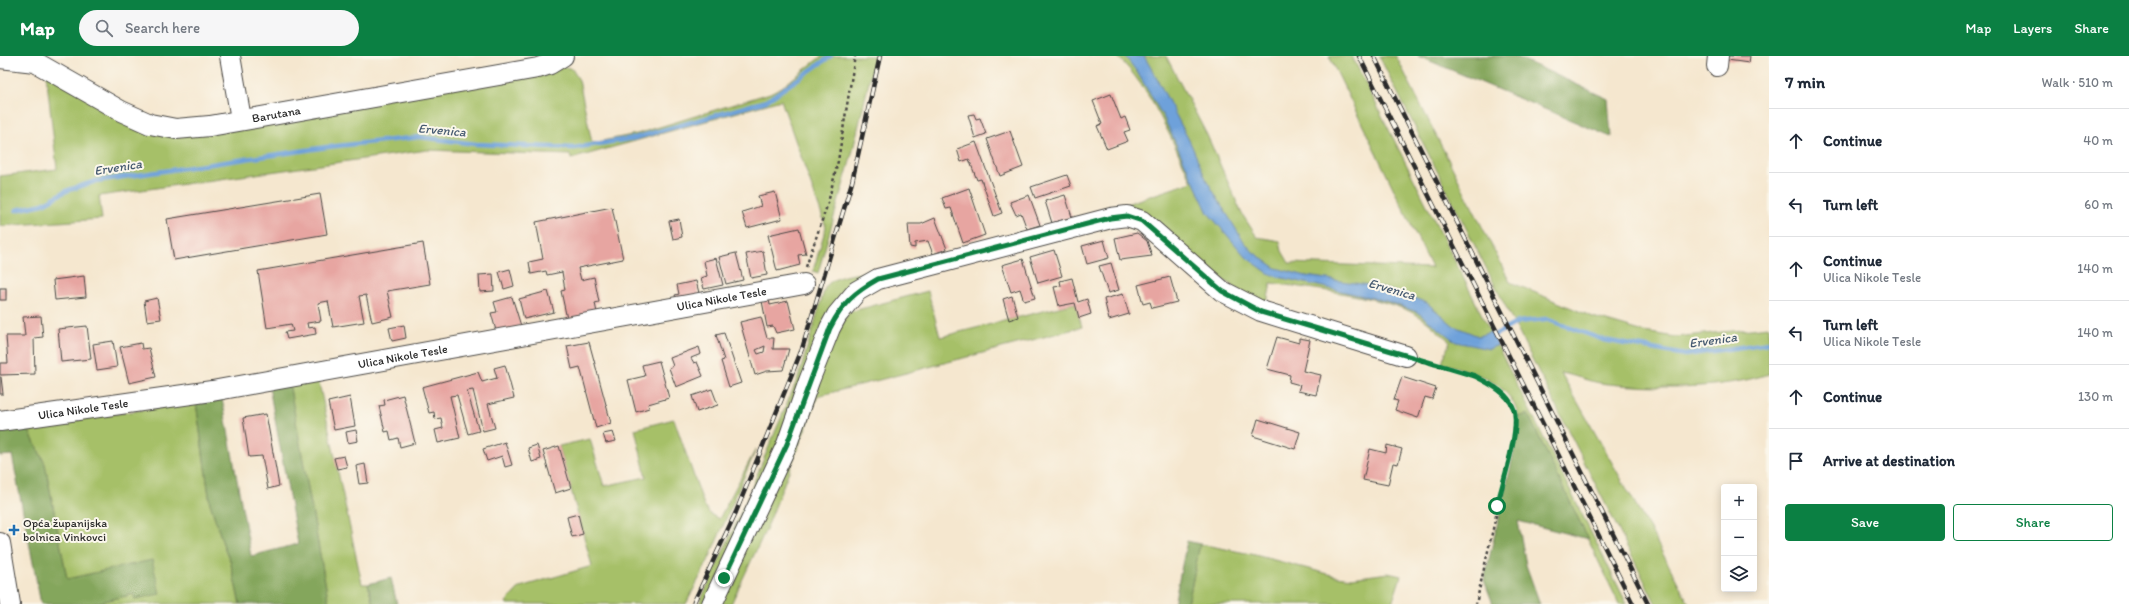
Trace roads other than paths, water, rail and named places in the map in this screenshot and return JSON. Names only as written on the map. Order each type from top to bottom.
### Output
[{"type":"street","points":[[230,56],[240,119]]},
{"type":"street","name":"Barutana","points":[[0,58],[35,62],[121,111],[150,124],[176,129],[210,126],[240,119],[538,68],[550,64],[563,56]]},
{"type":"street","points":[[712,604],[787,444],[827,335],[843,307],[857,290],[878,279],[1103,220],[1127,216],[1142,221],[1222,291],[1261,312],[1406,356]]},
{"type":"street","name":"Ulica Nikole Tesle","points":[[0,421],[212,391],[802,284]]},
{"type":"street","points":[[0,542],[10,604]]},
{"type":"water","points":[[1125,56],[1144,56],[1190,142],[1207,181],[1242,239],[1253,252],[1276,268],[1306,276],[1375,286],[1409,296],[1427,303],[1454,326],[1478,336],[1491,332],[1498,345],[1489,349],[1456,342],[1417,312],[1386,301],[1278,277],[1268,273],[1246,257],[1208,213],[1164,118],[1137,72]]},
{"type":"waterway","name":"Ervenica","points":[[16,210],[43,204],[66,191],[96,181],[327,147],[420,137],[476,144],[574,148],[635,138],[766,101],[831,56]]},
{"type":"waterway","name":"Ervenica","points":[[1489,338],[1518,322],[1546,319],[1604,340],[1685,355],[1769,343]]},
{"type":"railway","points":[[693,604],[736,512],[802,349],[852,182],[880,56]]},
{"type":"railway","points":[[1359,56],[1633,604]]},
{"type":"railway","points":[[1374,56],[1648,604]]},
{"type":"place","name":"Opća županijska bolnica Vinkovci","points":[[14,530]]}]
